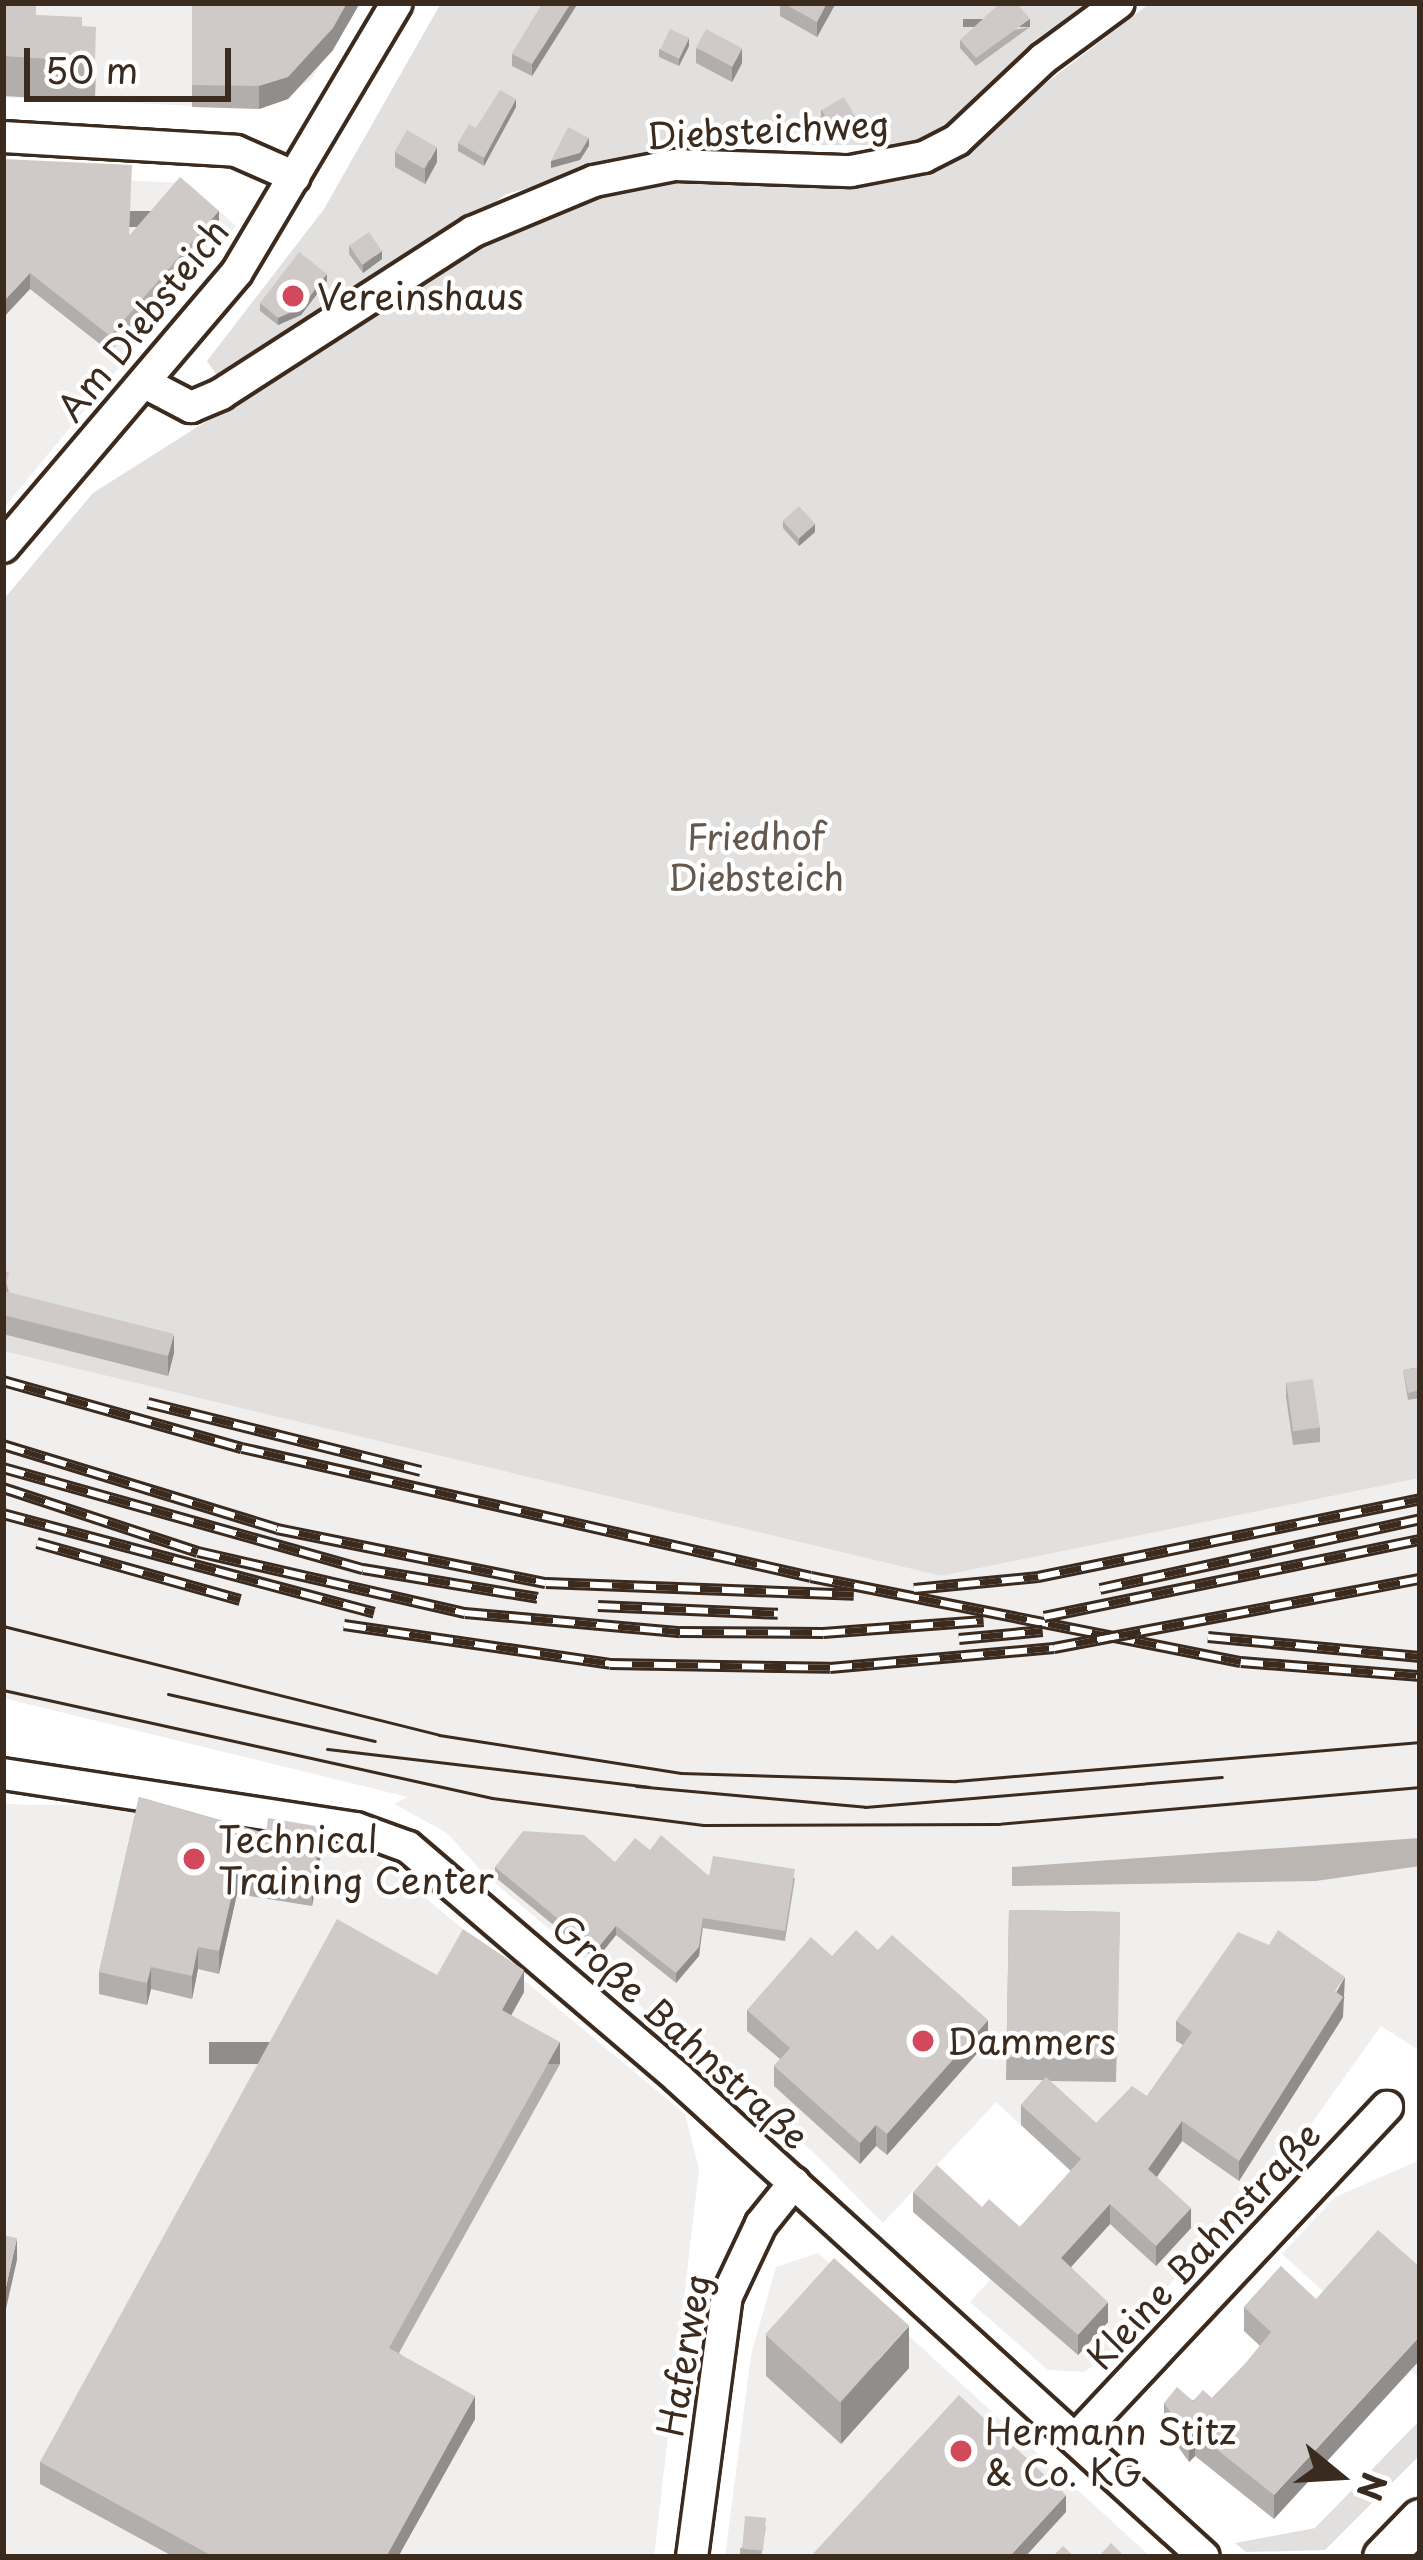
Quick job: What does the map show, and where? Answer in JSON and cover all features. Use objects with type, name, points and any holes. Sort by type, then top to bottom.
[{"type":"main road","points":[[1383,2557],[1420,2519]]},
{"type":"street","name":"Am Diebsteich","points":[[3,547],[237,272],[397,3]]},
{"type":"street","name":"Diebsteichweg","points":[[145,383],[191,407],[221,394],[472,232],[594,181],[675,165],[851,171],[924,157],[958,140],[1043,59],[1119,3]]},
{"type":"street","points":[[3,137],[236,152],[296,177]]},
{"type":"street","name":"Große Bahnstraße","points":[[3,1774],[356,1828],[408,1847],[794,2183],[1204,2557]]},
{"type":"street","name":"Kleine Bahnstraße","points":[[1077,2437],[1387,2107]]},
{"type":"street","name":"Haferweg","points":[[692,2557],[727,2296],[761,2224],[794,2183]]},
{"type":"shaded area","points":[[3,3],[360,3],[311,80],[259,109],[3,97]]},
{"type":"shaded area","points":[[3,175],[188,183],[236,226],[3,509]]},
{"type":"shaded area","points":[[3,1351],[941,1576],[1420,1478],[1420,2051],[1381,2026],[1306,2131],[1106,2356],[1084,2372],[1048,2370],[970,2302],[1080,2180],[996,2102],[883,2223],[813,2152],[483,1873],[447,1833],[394,1804],[408,1797],[3,1698]]},
{"type":"shaded area","points":[[3,1804],[116,1806],[363,1846],[685,2114],[699,2169],[654,2557],[3,2557]]},
{"type":"shaded area","points":[[1420,1838],[1420,1866],[1316,1881],[1012,1886],[1012,1867]]},
{"type":"shaded area","points":[[1420,2160],[1420,2379],[1282,2254],[1335,2197]]},
{"type":"shaded area","points":[[818,2253],[1151,2557],[725,2557],[751,2355],[776,2267]]},
{"type":"green space","points":[[441,3],[1099,3],[951,127],[904,145],[675,145],[507,194],[220,380],[207,361],[324,209]]},
{"type":"green space","name":"Friedhof Diebsteich","points":[[1150,3],[1420,3],[1420,1478],[941,1576],[3,1351],[3,600],[93,493],[481,247],[598,197],[670,180],[885,182],[934,170]]},
{"type":"green space","points":[[1420,2420],[1420,2455],[1325,2550],[1246,2552],[1235,2543],[1315,2528]]},
{"type":"building","points":[[3,3],[36,3],[36,15],[82,17],[82,26],[96,27],[95,62],[3,56]]},
{"type":"building","points":[[192,3],[347,3],[333,28],[288,77],[259,86],[192,85]]},
{"type":"building","points":[[543,3],[571,3],[532,64],[512,54]]},
{"type":"building","points":[[783,3],[827,3],[817,22]]},
{"type":"building","points":[[1000,3],[1017,3],[1030,19],[976,58],[960,40]]},
{"type":"building","points":[[670,29],[689,38],[679,59],[660,50]]},
{"type":"building","points":[[706,29],[742,48],[732,67],[696,48]]},
{"type":"building","points":[[500,90],[516,99],[484,158],[458,143],[469,124],[476,128]]},
{"type":"building","points":[[844,97],[855,116],[832,129],[821,110]]},
{"type":"building","points":[[568,127],[589,138],[580,153],[551,161]]},
{"type":"building","points":[[407,130],[436,147],[424,169],[394,152]]},
{"type":"building","points":[[3,159],[132,165],[129,236],[180,177],[219,211],[110,336],[30,273],[3,302]]},
{"type":"building","points":[[369,232],[382,251],[362,264],[349,245]]},
{"type":"building","name":"Vereinshaus","points":[[299,252],[327,274],[301,308],[278,318],[260,303]]},
{"type":"building","points":[[799,506],[815,524],[799,539],[783,521]]},
{"type":"building","points":[[3,1269],[9,1273],[4,1291],[174,1334],[168,1356],[3,1315]]},
{"type":"building","points":[[1420,1367],[1420,1390],[1408,1393],[1403,1370]]},
{"type":"building","points":[[1313,1379],[1320,1428],[1293,1431],[1286,1383]]},
{"type":"building","points":[[139,1797],[266,1834],[268,1818],[322,1827],[312,1884],[237,1872],[219,1951],[198,1947],[192,1976],[151,1967],[147,1983],[99,1972]]},
{"type":"building","points":[[523,1831],[584,1835],[615,1862],[635,1838],[650,1850],[661,1835],[709,1876],[713,1856],[795,1869],[785,1931],[703,1918],[699,1947],[676,1973],[616,1926],[596,1950],[495,1867]]},
{"type":"building","points":[[1009,1910],[1120,1912],[1117,2059],[1006,2057]]},
{"type":"building","points":[[337,1919],[437,1975],[463,1929],[524,1970],[502,2010],[560,2042],[389,2348],[475,2396],[386,2557],[214,2557],[40,2462]]},
{"type":"building","points":[[856,1930],[878,1950],[892,1935],[988,2020],[887,2134],[876,2125],[860,2143],[774,2066],[790,2048],[747,2010],[811,1937],[832,1956]]},
{"type":"building","points":[[1278,1930],[1345,1977],[1335,1991],[1343,1997],[1239,2161],[1182,2121],[1148,2169],[1191,2208],[1156,2246],[1110,2204],[1061,2258],[1108,2302],[1078,2335],[913,2192],[937,2165],[982,2207],[989,2199],[1020,2227],[1081,2159],[1021,2105],[1046,2077],[1096,2123],[1132,2086],[1147,2096],[1192,2032],[1176,2021],[1238,1932],[1269,1945]]},
{"type":"building","points":[[1378,2230],[1420,2267],[1420,2336],[1274,2495],[1195,2432],[1189,2438],[1164,2403],[1177,2387],[1193,2401],[1203,2390],[1212,2398],[1245,2364],[1271,2332],[1244,2307],[1281,2266],[1316,2299]]},
{"type":"building","points":[[3,2235],[17,2238],[3,2300]]},
{"type":"building","points":[[834,2258],[909,2326],[840,2402],[765,2335]]},
{"type":"building","name":"Hermann Stitz & Co. KG","points":[[959,2395],[1066,2495],[1009,2557],[810,2557]]},
{"type":"building","points":[[745,2516],[766,2518],[763,2551],[742,2549]]},
{"type":"building","points":[[1111,2543],[1125,2557],[1098,2557]]},
{"type":"building","points":[[1063,2546],[1075,2557],[1052,2557]]},
{"type":"tram line","points":[[3,1626],[439,1735],[681,1773],[956,1781],[1420,1742]]},
{"type":"tram line","points":[[3,1690],[492,1798],[703,1825],[998,1824],[1420,1787]]},
{"type":"tram line","points":[[168,1694],[375,1741]]},
{"type":"tram line","points":[[327,1749],[649,1787]]},
{"type":"tram line","points":[[636,1786],[865,1807],[1222,1777]]},
{"type":"railway","points":[[3,1381],[242,1448],[811,1577],[1241,1662],[1420,1676]]},
{"type":"railway","points":[[148,1403],[421,1471]]},
{"type":"railway","points":[[3,1445],[277,1529],[546,1583],[854,1595]]},
{"type":"railway","points":[[3,1468],[363,1569],[538,1598]]},
{"type":"railway","points":[[3,1488],[198,1552],[465,1613],[680,1632],[823,1633],[984,1621]]},
{"type":"railway","points":[[914,1589],[1038,1577],[1420,1499]]},
{"type":"railway","points":[[3,1514],[374,1613]]},
{"type":"railway","points":[[1100,1589],[1420,1519]]},
{"type":"railway","points":[[1044,1617],[1420,1540]]},
{"type":"railway","points":[[37,1543],[240,1600]]},
{"type":"railway","points":[[344,1625],[610,1664],[830,1668],[1054,1648],[1420,1579]]},
{"type":"railway","points":[[598,1606],[778,1614]]},
{"type":"railway","points":[[959,1639],[1043,1631]]},
{"type":"railway","points":[[1208,1637],[1420,1657]]},
{"type":"place","name":"Vereinshaus","points":[[293,296]]},
{"type":"place","name":"Technical Training Center","points":[[194,1859]]},
{"type":"place","name":"Dammers","points":[[923,2041]]},
{"type":"place","name":"Hermann Stitz & Co. KG","points":[[961,2451]]}]
